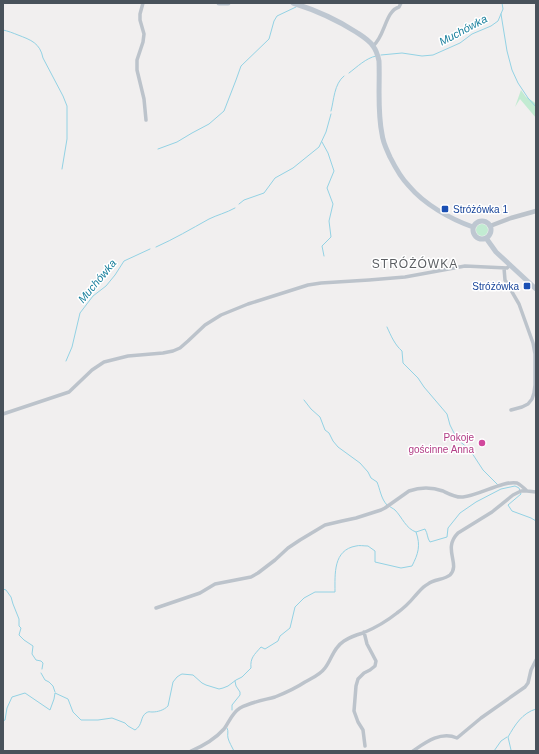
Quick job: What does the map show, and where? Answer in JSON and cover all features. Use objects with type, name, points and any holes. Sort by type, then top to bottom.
[{"type":"main road","points":[[219,3],[228,3]]},
{"type":"main road","points":[[296,4],[349,27],[360,34],[373,46],[378,56],[382,134],[386,148],[396,168],[408,186],[424,201],[461,223],[473,227]]},
{"type":"main road","points":[[481,220],[488,222],[490,226],[491,229],[489,236],[486,238],[482,239],[476,237],[472,231],[474,224],[481,220]]},
{"type":"main road","points":[[486,238],[496,252],[536,289]]},
{"type":"street","points":[[143,3],[140,20],[144,34],[137,60],[137,70],[144,99],[146,120]]},
{"type":"street","points":[[373,46],[376,44],[383,32],[392,12],[395,8],[399,7],[401,3]]},
{"type":"street","points":[[490,226],[516,216],[536,211]]},
{"type":"street","points":[[3,414],[69,392],[92,370],[104,362],[128,356],[173,351],[180,348],[205,325],[221,315],[248,304],[308,285],[405,277],[465,266],[507,268],[510,265]]},
{"type":"street","points":[[504,268],[505,280],[519,304],[533,343],[535,354],[535,385],[532,399],[528,404],[511,410]]},
{"type":"street","points":[[156,608],[200,593],[215,584],[251,577],[258,574],[292,545],[325,525],[375,512],[386,507],[409,491],[423,488],[440,490],[458,497],[468,496],[503,484],[512,483],[523,486],[527,491]]},
{"type":"street","points":[[191,751],[202,746],[218,734],[226,727],[235,712],[242,707],[276,696],[320,674],[339,644],[399,612],[423,587],[431,581],[440,580],[451,573],[454,569],[454,565],[451,544],[454,537],[462,530],[492,512],[513,495],[519,492],[536,492]]},
{"type":"street","points":[[364,632],[367,644],[376,661],[375,666],[358,679],[356,686],[354,711],[358,722],[364,730],[365,746]]},
{"type":"street","points":[[413,751],[433,738],[453,736],[457,738],[481,718],[525,687],[528,683],[531,670],[536,660]]},
{"type":"green space","points":[[521,90],[526,97],[536,104],[536,118],[520,99],[515,107]]},
{"type":"green space","points":[[484,224],[487,225],[487,235],[480,236],[477,235],[476,228],[477,225]]},
{"type":"waterway","name":"Muchówka","points":[[381,55],[402,53],[422,56],[433,55],[460,43],[472,34],[491,26],[498,21],[503,9],[502,3]]},
{"type":"waterway","points":[[158,149],[177,142],[209,124],[224,111],[241,66],[269,39],[277,16],[296,7]]},
{"type":"waterway","points":[[501,14],[507,51],[512,70],[518,83],[536,107]]},
{"type":"waterway","points":[[3,30],[27,39],[37,45],[63,96],[67,106],[67,139],[62,169]]},
{"type":"waterway","name":"Muchówka","points":[[349,73],[365,61],[376,56]]},
{"type":"waterway","name":"Muchówka","points":[[331,111],[336,88],[344,76]]},
{"type":"waterway","name":"Muchówka","points":[[239,204],[244,200],[264,193],[275,178],[293,168],[319,147],[326,132],[331,114]]},
{"type":"waterway","points":[[322,142],[328,153],[334,171],[327,188],[333,204],[329,221],[331,237],[322,246],[324,256]]},
{"type":"waterway","name":"Muchówka","points":[[156,247],[209,219],[235,208]]},
{"type":"waterway","name":"Muchówka","points":[[66,361],[72,347],[80,313],[93,296],[106,286],[124,261],[150,249]]},
{"type":"waterway","points":[[387,327],[395,343],[402,351],[403,363],[418,378],[447,414],[450,425],[457,439],[470,450],[483,470],[498,485]]},
{"type":"waterway","points":[[304,400],[320,417],[325,430],[329,433],[338,447],[360,463],[371,478],[377,482],[382,497],[387,505]]},
{"type":"waterway","points":[[3,721],[5,720],[7,708],[12,697],[25,693],[50,710],[55,693],[68,699],[73,712],[81,720],[112,718],[125,723],[135,730],[138,728],[146,713],[165,709],[168,706],[173,682],[182,674],[193,675],[202,683],[219,689],[228,686],[242,677],[251,668],[252,659],[261,647],[265,649],[278,641],[280,636],[290,628],[295,607],[304,598],[315,592],[335,592],[337,564],[343,552],[348,548],[368,546],[375,551],[375,562],[401,568],[412,566],[418,550],[416,532],[425,529],[430,542],[447,537],[448,528],[460,513],[476,502],[501,489],[515,486],[519,488],[521,494],[508,505],[512,511],[536,521]]},
{"type":"waterway","points":[[389,506],[398,513],[409,528],[416,532]]},
{"type":"waterway","points":[[3,589],[6,590],[11,597],[19,619],[19,626],[21,628],[19,635],[33,646],[32,654],[36,660],[43,663],[42,669]]},
{"type":"waterway","points":[[41,673],[45,680],[53,686],[55,692]]},
{"type":"waterway","points":[[232,710],[232,705],[240,695],[235,681]]},
{"type":"waterway","points":[[511,751],[508,737],[523,716],[536,709]]},
{"type":"waterway","points":[[227,728],[228,740],[234,751]]},
{"type":"waterway","points":[[494,751],[501,741],[507,737]]},
{"type":"place","name":"Stróżówka 1","points":[[445,209]]},
{"type":"place","name":"Stróżówka","points":[[527,286]]},
{"type":"place","name":"Pokoje gościnne Anna","points":[[482,443]]},
{"type":"district","name":"STRÓŻÓWKA","points":[[415,264]]}]
